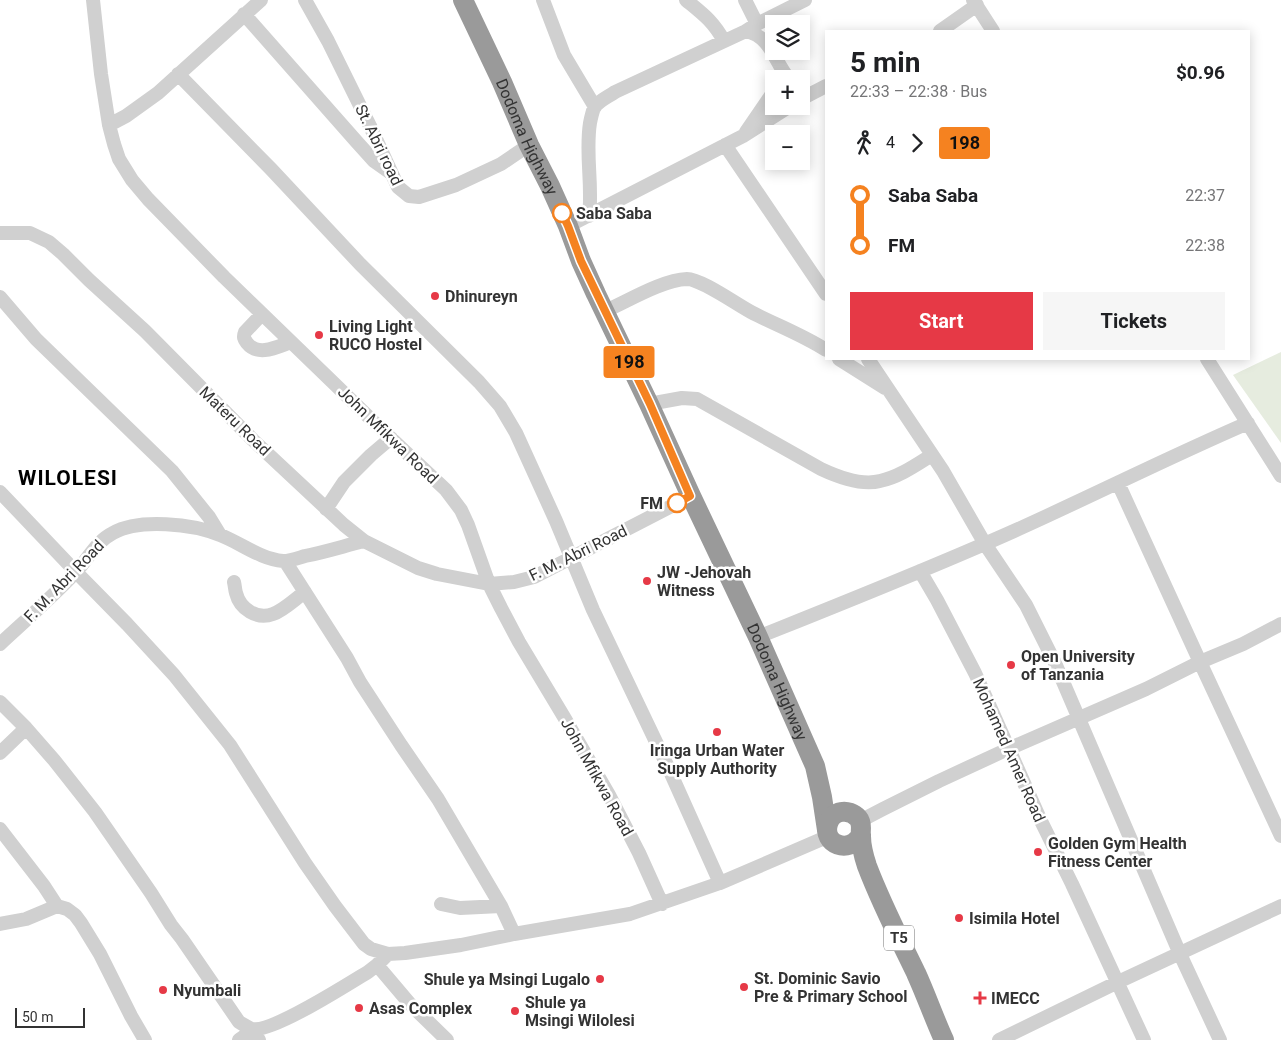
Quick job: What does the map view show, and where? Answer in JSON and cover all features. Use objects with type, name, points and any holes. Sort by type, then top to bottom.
[{"type":"highway","name":"Dodoma Highway","points":[[463,0],[502,82],[529,145],[550,186],[581,261],[650,404],[690,496],[758,637],[815,766]]},
{"type":"highway","name":"T5","points":[[815,766],[859,824],[866,865],[944,1040]]},
{"type":"highway","name":"T5","points":[[815,766],[831,837],[847,855],[862,879],[931,1040]]},
{"type":"highway","points":[[850,812],[859,824],[857,841],[852,845],[845,846],[831,837],[828,823],[837,813],[850,812]]},
{"type":"street","name":"John Mfikwa Road","points":[[93,0],[109,125],[119,159],[132,180],[262,314],[446,490],[461,510],[489,584],[519,642],[608,795],[639,853],[662,904]]},
{"type":"street","points":[[109,125],[126,116],[158,93],[261,0]]},
{"type":"street","name":"St. Abri road","points":[[305,0],[341,68],[400,190],[409,196],[419,197],[456,185],[501,164],[529,145]]},
{"type":"street","points":[[543,0],[564,55],[595,107]]},
{"type":"street","points":[[686,0],[707,17],[724,41]]},
{"type":"street","points":[[745,0],[752,28],[773,52],[782,70]]},
{"type":"street","points":[[589,216],[591,201],[588,154],[589,134],[592,113],[595,107],[615,92],[752,28],[805,0]]},
{"type":"street","points":[[941,30],[975,2],[992,30]]},
{"type":"street","points":[[244,14],[374,161],[392,173]]},
{"type":"street","points":[[178,74],[360,264],[479,382],[500,406],[516,433],[593,610],[668,767],[720,883]]},
{"type":"street","points":[[810,92],[825,86]]},
{"type":"street","points":[[743,136],[765,104]]},
{"type":"street","points":[[568,226],[743,136],[776,115]]},
{"type":"street","points":[[725,145],[825,293]]},
{"type":"street","name":"Materu Road","points":[[0,233],[30,234],[49,242],[145,331],[253,440],[326,509],[364,541],[418,568],[489,584]]},
{"type":"street","points":[[605,311],[668,283],[693,279],[753,313],[793,331],[825,349]]},
{"type":"street","points":[[0,297],[36,339],[172,471],[209,517],[220,535]]},
{"type":"street","points":[[262,314],[245,332],[244,341],[251,348],[265,351],[291,342]]},
{"type":"street","points":[[841,360],[889,391]]},
{"type":"street","points":[[869,360],[943,471],[985,544],[1026,605],[1055,664],[1180,954],[1220,1040]]},
{"type":"street","points":[[1208,360],[1281,476]]},
{"type":"street","points":[[650,404],[682,398],[697,399],[821,469],[837,477],[853,480],[869,482],[885,480],[932,455]]},
{"type":"street","points":[[758,637],[985,544],[1194,446],[1248,423]]},
{"type":"street","points":[[326,509],[344,482],[390,438]]},
{"type":"street","points":[[1118,483],[1281,836]]},
{"type":"street","points":[[0,492],[174,675],[230,745],[305,863],[364,944],[371,949],[388,954],[405,953],[461,945],[630,914],[720,883],[831,837]]},
{"type":"street","name":"F. M. Abri Road","points":[[489,584],[514,582],[534,577],[690,496]]},
{"type":"street","name":"F. M. Abri Road","points":[[0,644],[76,572],[105,538],[113,532],[124,528],[136,525],[180,526],[202,529],[220,535],[268,558],[285,561],[364,541]]},
{"type":"street","points":[[285,561],[400,745],[438,800],[502,906],[514,934]]},
{"type":"street","name":"Mohamed Amer Road","points":[[920,571],[975,673],[1008,749],[1144,1040]]},
{"type":"street","points":[[234,582],[240,603],[248,611],[263,616],[278,612],[305,592]]},
{"type":"street","points":[[859,824],[903,799],[1008,749],[1146,689],[1200,662],[1243,644],[1281,624]]},
{"type":"street","points":[[0,702],[54,760],[95,812],[239,1022],[256,1035]]},
{"type":"street","points":[[0,754],[26,728]]},
{"type":"street","points":[[0,829],[57,906],[75,915],[81,923],[100,954],[145,1040]]},
{"type":"street","points":[[441,904],[460,908],[502,906]]},
{"type":"street","points":[[0,924],[26,919],[57,906]]},
{"type":"street","points":[[999,1040],[1281,906]]},
{"type":"street","points":[[238,1040],[256,1035],[338,990],[368,972],[388,954]]},
{"type":"street","points":[[377,964],[410,1004],[447,1040]]},
{"type":"shaded area","points":[[1281,352],[1281,443],[1233,375]]},
{"type":"bus line","name":"198","points":[[562,213],[581,261],[650,404],[690,496],[677,503]]},
{"type":"place","name":"Saba Saba","points":[[562,213]]},
{"type":"place","name":"Dhinureyn","points":[[435,296]]},
{"type":"place","name":"Living Light RUCO Hostel","points":[[319,335]]},
{"type":"place","name":"FM","points":[[677,503]]},
{"type":"place","name":"JW -Jehovah Witness","points":[[647,581]]},
{"type":"place","name":"Open University of Tanzania","points":[[1011,665]]},
{"type":"place","name":"Iringa Urban Water Supply Authority","points":[[717,732]]},
{"type":"place","name":"Golden Gym Health Fitness Center","points":[[1038,852]]},
{"type":"place","name":"Isimila Hotel","points":[[959,918]]},
{"type":"place","name":"Shule ya Msingi Lugalo","points":[[600,979]]},
{"type":"place","name":"St. Dominic Savio Pre & Primary School","points":[[744,987]]},
{"type":"place","name":"Nyumbali","points":[[163,990]]},
{"type":"place","name":"IMECC","points":[[980,998]]},
{"type":"place","name":"Asas Complex","points":[[359,1008]]},
{"type":"place","name":"Shule ya Msingi Wilolesi","points":[[515,1011]]},
{"type":"district","name":"WILOLESI","points":[[68,478]]}]
